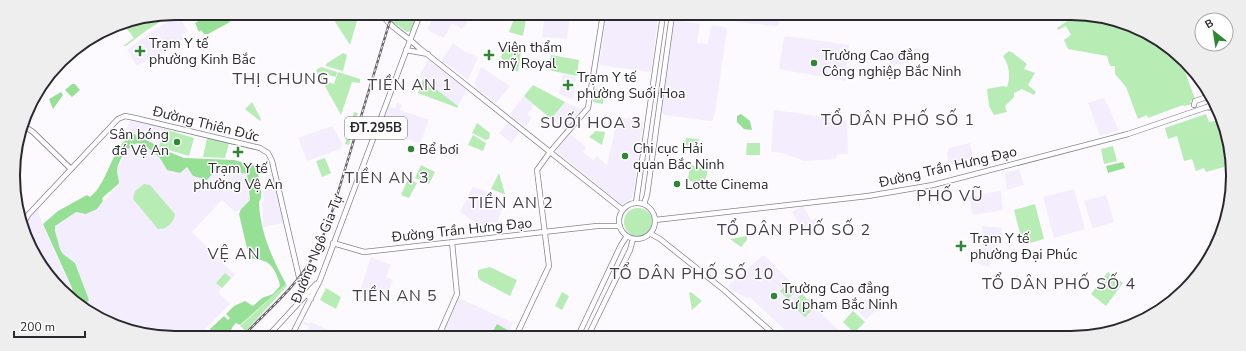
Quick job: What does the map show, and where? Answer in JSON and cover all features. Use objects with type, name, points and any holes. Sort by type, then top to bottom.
[{"type":"main road","points":[[387,20],[389,24],[411,38],[428,54],[623,210]]},
{"type":"main road","name":"Đường Ngô Gia Tự","points":[[294,331],[320,280],[418,20]]},
{"type":"main road","points":[[518,331],[549,266],[537,171],[550,152],[588,108],[602,20]]},
{"type":"main road","points":[[636,203],[662,20]]},
{"type":"main road","points":[[644,204],[647,195],[671,20]]},
{"type":"main road","points":[[406,50],[428,54]]},
{"type":"main road","points":[[657,60],[666,61]]},
{"type":"main road","points":[[1194,106],[1195,101],[1205,98]]},
{"type":"main road","name":"Đường Trần Hưng Đạo","points":[[655,220],[868,196],[934,185],[1128,134],[1208,107]]},
{"type":"main road","name":"Đường Thiên Đức","points":[[71,169],[118,119],[124,116],[264,150],[270,155],[272,161],[299,277],[306,295]]},
{"type":"main road","points":[[26,219],[71,169],[27,128]]},
{"type":"main road","points":[[636,203],[644,204],[652,211],[655,220],[654,228],[651,234],[641,239],[633,239],[627,236],[620,226],[620,217],[623,210],[629,206],[636,203]]},
{"type":"main road","name":"Đường Trần Hưng Đạo","points":[[333,243],[361,252],[608,225],[620,226]]},
{"type":"main road","points":[[651,234],[660,239],[724,290],[770,331]]},
{"type":"main road","points":[[580,331],[627,236]]},
{"type":"main road","points":[[590,331],[630,249],[633,239]]},
{"type":"main road","points":[[441,331],[457,294],[452,242]]},
{"type":"main road","points":[[273,331],[320,280]]},
{"type":"main road","points":[[600,290],[608,294]]},
{"type":"main road","points":[[306,295],[311,299]]},
{"type":"shaded area","points":[[163,20],[126,46],[123,46],[134,38],[126,28]]},
{"type":"shaded area","points":[[171,20],[181,20],[188,31],[181,35],[184,39],[169,49],[169,51],[158,57],[156,55],[137,66],[127,50],[152,31]]},
{"type":"shaded area","points":[[200,20],[229,20],[230,22],[208,34],[204,34],[201,30],[199,32],[195,23]]},
{"type":"shaded area","points":[[334,20],[357,21],[350,45]]},
{"type":"shaded area","points":[[416,20],[411,31],[407,32],[391,21]]},
{"type":"shaded area","points":[[432,20],[465,20],[467,22],[462,29],[452,23],[444,38],[429,31],[428,28]]},
{"type":"shaded area","points":[[514,20],[526,20],[523,36],[509,32]]},
{"type":"shaded area","points":[[544,20],[569,20],[567,39],[542,37]]},
{"type":"shaded area","points":[[606,20],[658,20],[651,72],[599,65]]},
{"type":"shaded area","points":[[678,20],[700,24],[697,43],[708,44],[711,25],[725,27],[727,29],[715,113],[713,120],[711,121],[664,115],[662,112],[674,23]]},
{"type":"shaded area","points":[[737,20],[780,20],[779,25],[776,26],[737,22]]},
{"type":"shaded area","points":[[1069,20],[1081,20],[1111,25],[1139,36],[1165,52],[1185,71],[1195,99],[1190,101],[1192,104],[1183,105],[1148,118],[1147,115],[1138,119],[1126,87],[1115,74],[1115,66],[1110,66],[1107,56],[1068,49],[1064,40],[1071,35],[1066,26],[1058,30],[1057,28]]},
{"type":"shaded area","name":"Trường Cao đẳng Công nghiệp Bắc Ninh","points":[[786,36],[849,45],[845,81],[779,69],[784,37]]},
{"type":"shaded area","points":[[453,43],[465,52],[478,57],[468,80],[442,60]]},
{"type":"shaded area","points":[[504,48],[521,52],[518,72],[501,58]]},
{"type":"shaded area","points":[[922,48],[920,60],[894,65],[886,55]]},
{"type":"shaded area","points":[[1009,51],[1027,64],[1024,69],[1035,73],[1028,85],[1036,92],[1034,95],[1022,89],[1014,93],[1014,97],[1005,106],[1007,112],[994,115],[989,106],[987,89],[1003,86],[1007,87],[1009,71],[1003,56]]},
{"type":"shaded area","points":[[343,53],[347,55],[343,71],[326,66],[326,64]]},
{"type":"shaded area","points":[[551,55],[579,60],[577,76],[548,70]]},
{"type":"shaded area","points":[[428,60],[465,88],[466,91],[458,106],[419,76]]},
{"type":"shaded area","points":[[321,67],[337,72],[336,77],[326,74],[324,81],[334,84],[338,72],[360,79],[360,83],[352,82],[341,115],[316,70]]},
{"type":"shaded area","points":[[481,67],[510,86],[496,103],[476,88],[475,82]]},
{"type":"shaded area","name":"Trạm Y tế phường Suối Hoa","points":[[563,74],[576,77],[573,100],[559,94]]},
{"type":"shaded area","points":[[423,79],[458,106],[458,108],[418,93]]},
{"type":"shaded area","points":[[72,84],[75,84],[80,90],[72,97],[65,90]]},
{"type":"shaded area","points":[[533,85],[565,102],[551,119],[524,96]]},
{"type":"shaded area","points":[[595,89],[605,90],[603,104],[593,102]]},
{"type":"shaded area","points":[[61,92],[63,95],[53,109],[49,99]]},
{"type":"shaded area","points":[[524,96],[535,105],[527,114],[532,118],[525,127],[510,114]]},
{"type":"shaded area","points":[[1104,98],[1119,130],[1100,136],[1088,103]]},
{"type":"shaded area","points":[[252,102],[261,119],[260,121],[245,109]]},
{"type":"shaded area","points":[[565,102],[580,109],[581,111],[565,131],[551,119]]},
{"type":"shaded area","points":[[397,103],[402,105],[400,110],[429,120],[420,144],[380,127],[388,106],[395,109]]},
{"type":"shaded area","points":[[774,110],[847,120],[848,154],[838,154],[835,159],[804,161],[782,153],[771,152]]},
{"type":"shaded area","points":[[354,112],[358,113],[349,145],[345,144]]},
{"type":"shaded area","points":[[741,114],[750,121],[752,130],[744,129],[737,122],[737,116]]},
{"type":"shaded area","points":[[1206,114],[1209,122],[1216,121],[1218,126],[1225,155],[1226,164],[1224,167],[1206,172],[1204,168],[1196,171],[1192,159],[1184,161],[1177,136],[1168,139],[1165,128]]},
{"type":"shaded area","points":[[618,117],[642,121],[643,123],[633,197],[622,205],[556,151],[570,134],[586,147],[583,152],[593,160],[597,156],[607,165]]},
{"type":"shaded area","points":[[131,119],[165,127],[159,146],[133,134],[129,136],[126,130]]},
{"type":"shaded area","points":[[477,123],[490,133],[489,139],[486,140],[472,133]]},
{"type":"shaded area","points":[[508,123],[519,133],[511,143],[499,133]]},
{"type":"shaded area","points":[[332,126],[342,143],[340,149],[307,161],[298,138]]},
{"type":"shaded area","name":"Sân bóng đá Vệ An","points":[[164,129],[194,138],[189,156],[159,147]]},
{"type":"shaded area","points":[[596,131],[605,132],[602,145],[589,137]]},
{"type":"shaded area","points":[[134,134],[157,147],[184,158],[234,160],[256,166],[261,189],[261,199],[259,202],[264,234],[286,284],[240,325],[236,323],[231,331],[210,331],[210,329],[224,316],[228,320],[230,318],[226,314],[234,306],[245,301],[253,306],[262,298],[273,294],[280,286],[273,268],[262,260],[251,258],[247,248],[239,214],[241,209],[250,200],[247,174],[223,169],[215,171],[207,180],[193,176],[187,167],[180,173],[167,170],[160,158],[147,147],[138,143],[134,144],[127,150],[121,158],[117,170],[119,183],[103,197],[103,201],[97,209],[86,214],[76,212],[55,226],[60,249],[63,254],[75,263],[89,300],[86,303],[73,292],[43,224],[58,211],[87,195],[90,197],[96,191],[102,183],[115,154],[127,139]]},
{"type":"shaded area","points":[[473,135],[486,143],[483,151],[468,145]]},
{"type":"shaded area","points":[[207,138],[229,143],[225,158],[203,157]]},
{"type":"shaded area","points":[[686,138],[699,139],[697,151],[684,150]]},
{"type":"shaded area","points":[[138,143],[147,147],[160,158],[167,170],[180,173],[187,167],[193,176],[207,180],[215,171],[223,169],[247,174],[249,200],[236,213],[222,200],[192,232],[235,275],[218,292],[230,304],[203,331],[165,331],[135,326],[107,315],[89,305],[86,303],[89,300],[75,263],[63,254],[57,241],[55,231],[57,223],[76,212],[86,214],[97,209],[119,184],[117,170],[128,148]]},
{"type":"shaded area","points":[[747,143],[760,143],[760,155],[746,155]]},
{"type":"shaded area","points":[[970,143],[973,159],[949,165],[947,154],[949,148]]},
{"type":"shaded area","points":[[1113,146],[1117,161],[1104,164],[1101,149]]},
{"type":"shaded area","points":[[325,158],[331,173],[322,177],[316,161]]},
{"type":"shaded area","points":[[1123,162],[1125,168],[1108,173],[1106,166]]},
{"type":"shaded area","points":[[421,165],[435,172],[429,184],[415,178]]},
{"type":"shaded area","points":[[690,165],[708,169],[704,187],[695,187],[695,183],[688,180]]},
{"type":"shaded area","points":[[1019,169],[1024,185],[1007,190],[1005,173]]},
{"type":"shaded area","points":[[499,173],[505,194],[491,189]]},
{"type":"shaded area","points":[[408,179],[417,183],[409,198],[401,195]]},
{"type":"shaded area","points":[[144,184],[150,185],[175,214],[173,220],[167,227],[158,229],[133,199],[135,191]]},
{"type":"shaded area","points":[[473,187],[497,195],[496,202],[504,204],[497,223],[490,222],[489,225],[484,224],[482,227],[460,212]]},
{"type":"shaded area","points":[[276,188],[284,223],[263,227],[262,203],[264,201],[262,191]]},
{"type":"shaded area","points":[[1074,189],[1085,229],[1054,238],[1043,197]]},
{"type":"shaded area","points":[[998,191],[1001,192],[1003,210],[973,215],[969,197]]},
{"type":"shaded area","points":[[1106,195],[1114,222],[1094,228],[1092,227],[1084,201]]},
{"type":"shaded area","points":[[1035,204],[1044,239],[1023,245],[1014,210]]},
{"type":"shaded area","points":[[803,206],[811,220],[816,218],[819,228],[815,232],[805,235],[792,212]]},
{"type":"shaded area","points":[[638,208],[648,212],[652,222],[648,232],[638,236],[628,232],[624,222],[628,212]]},
{"type":"shaded area","points":[[37,209],[72,290],[46,262],[36,244],[27,222]]},
{"type":"shaded area","points":[[982,226],[1002,228],[996,253],[989,267],[978,263],[979,248],[983,248]]},
{"type":"shaded area","points":[[747,236],[747,240],[741,247],[730,239]]},
{"type":"shaded area","name":"Trạm Y tế phường Đại Phúc","points":[[962,240],[968,249],[959,253],[955,243]]},
{"type":"shaded area","name":"Trường Cao đẳng Sư phạm Bắc Ninh","points":[[762,256],[765,256],[839,331],[786,331],[750,297],[748,298],[731,290],[728,286]]},
{"type":"shaded area","points":[[371,257],[391,265],[386,277],[393,280],[386,297],[361,288]]},
{"type":"shaded area","points":[[490,267],[517,280],[510,296],[480,280],[478,277],[478,270]]},
{"type":"shaded area","points":[[1108,272],[1123,283],[1106,306],[1091,294]]},
{"type":"shaded area","points":[[225,273],[231,278],[222,288],[216,283]]},
{"type":"shaded area","points":[[286,284],[287,286],[246,331],[240,326]]},
{"type":"shaded area","points":[[787,284],[795,292],[788,299],[780,291]]},
{"type":"shaded area","points":[[326,288],[341,297],[336,309],[320,300]]},
{"type":"shaded area","points":[[562,292],[569,296],[562,310],[555,306]]},
{"type":"shaded area","points":[[691,292],[702,301],[692,310],[689,293]]},
{"type":"shaded area","points":[[802,294],[815,307],[805,317],[791,304]]},
{"type":"shaded area","points":[[459,298],[513,323],[509,331],[444,331]]},
{"type":"shaded area","points":[[865,299],[868,300],[876,310],[866,319],[856,307]]},
{"type":"shaded area","points":[[853,311],[865,322],[856,331],[852,331],[843,322]]},
{"type":"shaded area","points":[[303,321],[310,324],[311,322],[330,331],[308,331],[309,326],[302,323]]},
{"type":"shaded area","points":[[497,324],[509,331],[493,331]]},
{"type":"railway","points":[[248,331],[300,277],[320,244],[333,209],[390,20]]},
{"type":"place","name":"Trạm Y tế phường Kinh Bắc","points":[[140,51]]},
{"type":"place","name":"Viện thẩm mỹ Royal","points":[[489,55]]},
{"type":"place","name":"Trường Cao đẳng Công nghiệp Bắc Ninh","points":[[814,63]]},
{"type":"place","name":"Trạm Y tế phường Suối Hoa","points":[[568,85]]},
{"type":"place","name":"Sân bóng đá Vệ An","points":[[177,142]]},
{"type":"place","name":"Bể bơi","points":[[411,149]]},
{"type":"place","name":"Trạm Y tế phường Vệ An","points":[[238,152]]},
{"type":"place","name":"Chi cục Hải quan Bắc Ninh","points":[[625,156]]},
{"type":"place","name":"Lotte Cinema","points":[[677,184]]},
{"type":"place","name":"Trạm Y tế phường Đại Phúc","points":[[961,246]]},
{"type":"place","name":"Trường Cao đẳng Sư phạm Bắc Ninh","points":[[774,296]]},
{"type":"district","name":"THỊ CHUNG","points":[[281,79]]},
{"type":"district","name":"TIỀN AN 1","points":[[410,85]]},
{"type":"district","name":"TỔ DÂN PHỐ SỐ 1","points":[[898,120]]},
{"type":"district","name":"SUỐI HOA 3","points":[[591,123]]},
{"type":"district","name":"TIỀN AN 3","points":[[387,178]]},
{"type":"district","name":"PHỐ VŨ","points":[[950,196]]},
{"type":"district","name":"TIỀN AN 2","points":[[511,203]]},
{"type":"district","name":"TỔ DÂN PHỐ SỐ 2","points":[[794,230]]},
{"type":"district","name":"VỆ AN","points":[[234,254]]},
{"type":"district","name":"TỔ DÂN PHỐ SỐ 10","points":[[692,274]]},
{"type":"district","name":"TỔ DÂN PHỐ SỐ 4","points":[[1059,284]]},
{"type":"district","name":"TIỀN AN 5","points":[[395,296]]}]
